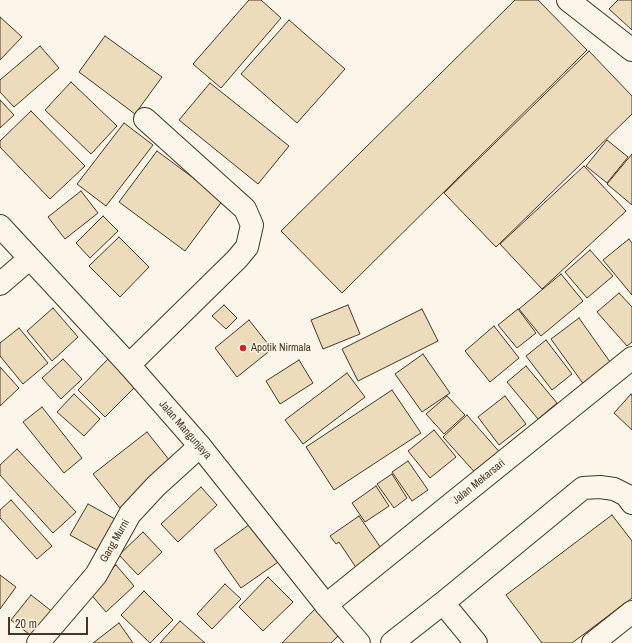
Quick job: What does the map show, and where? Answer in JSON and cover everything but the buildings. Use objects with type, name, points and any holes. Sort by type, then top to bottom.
[{"type":"street","points":[[568,0],[632,50]]},
{"type":"street","points":[[129,365],[237,259],[247,247],[252,225],[245,209],[145,119]]},
{"type":"street","name":"Jalan Mangunjaya","points":[[0,226],[129,365],[200,446],[326,605],[359,643]]},
{"type":"street","points":[[0,284],[29,259]]},
{"type":"street","name":"Jalan Mekarsari","points":[[326,605],[632,358]]},
{"type":"street","name":"Gang Murni","points":[[38,643],[96,575],[130,514],[156,486],[200,446]]},
{"type":"street","points":[[392,643],[444,603],[583,488],[600,486],[614,489],[626,495],[632,503]]},
{"type":"street","points":[[444,603],[476,643]]},
{"type":"street","points":[[593,643],[632,612]]},
{"type":"place","name":"Apotik Nirmala","points":[[243,348]]}]
